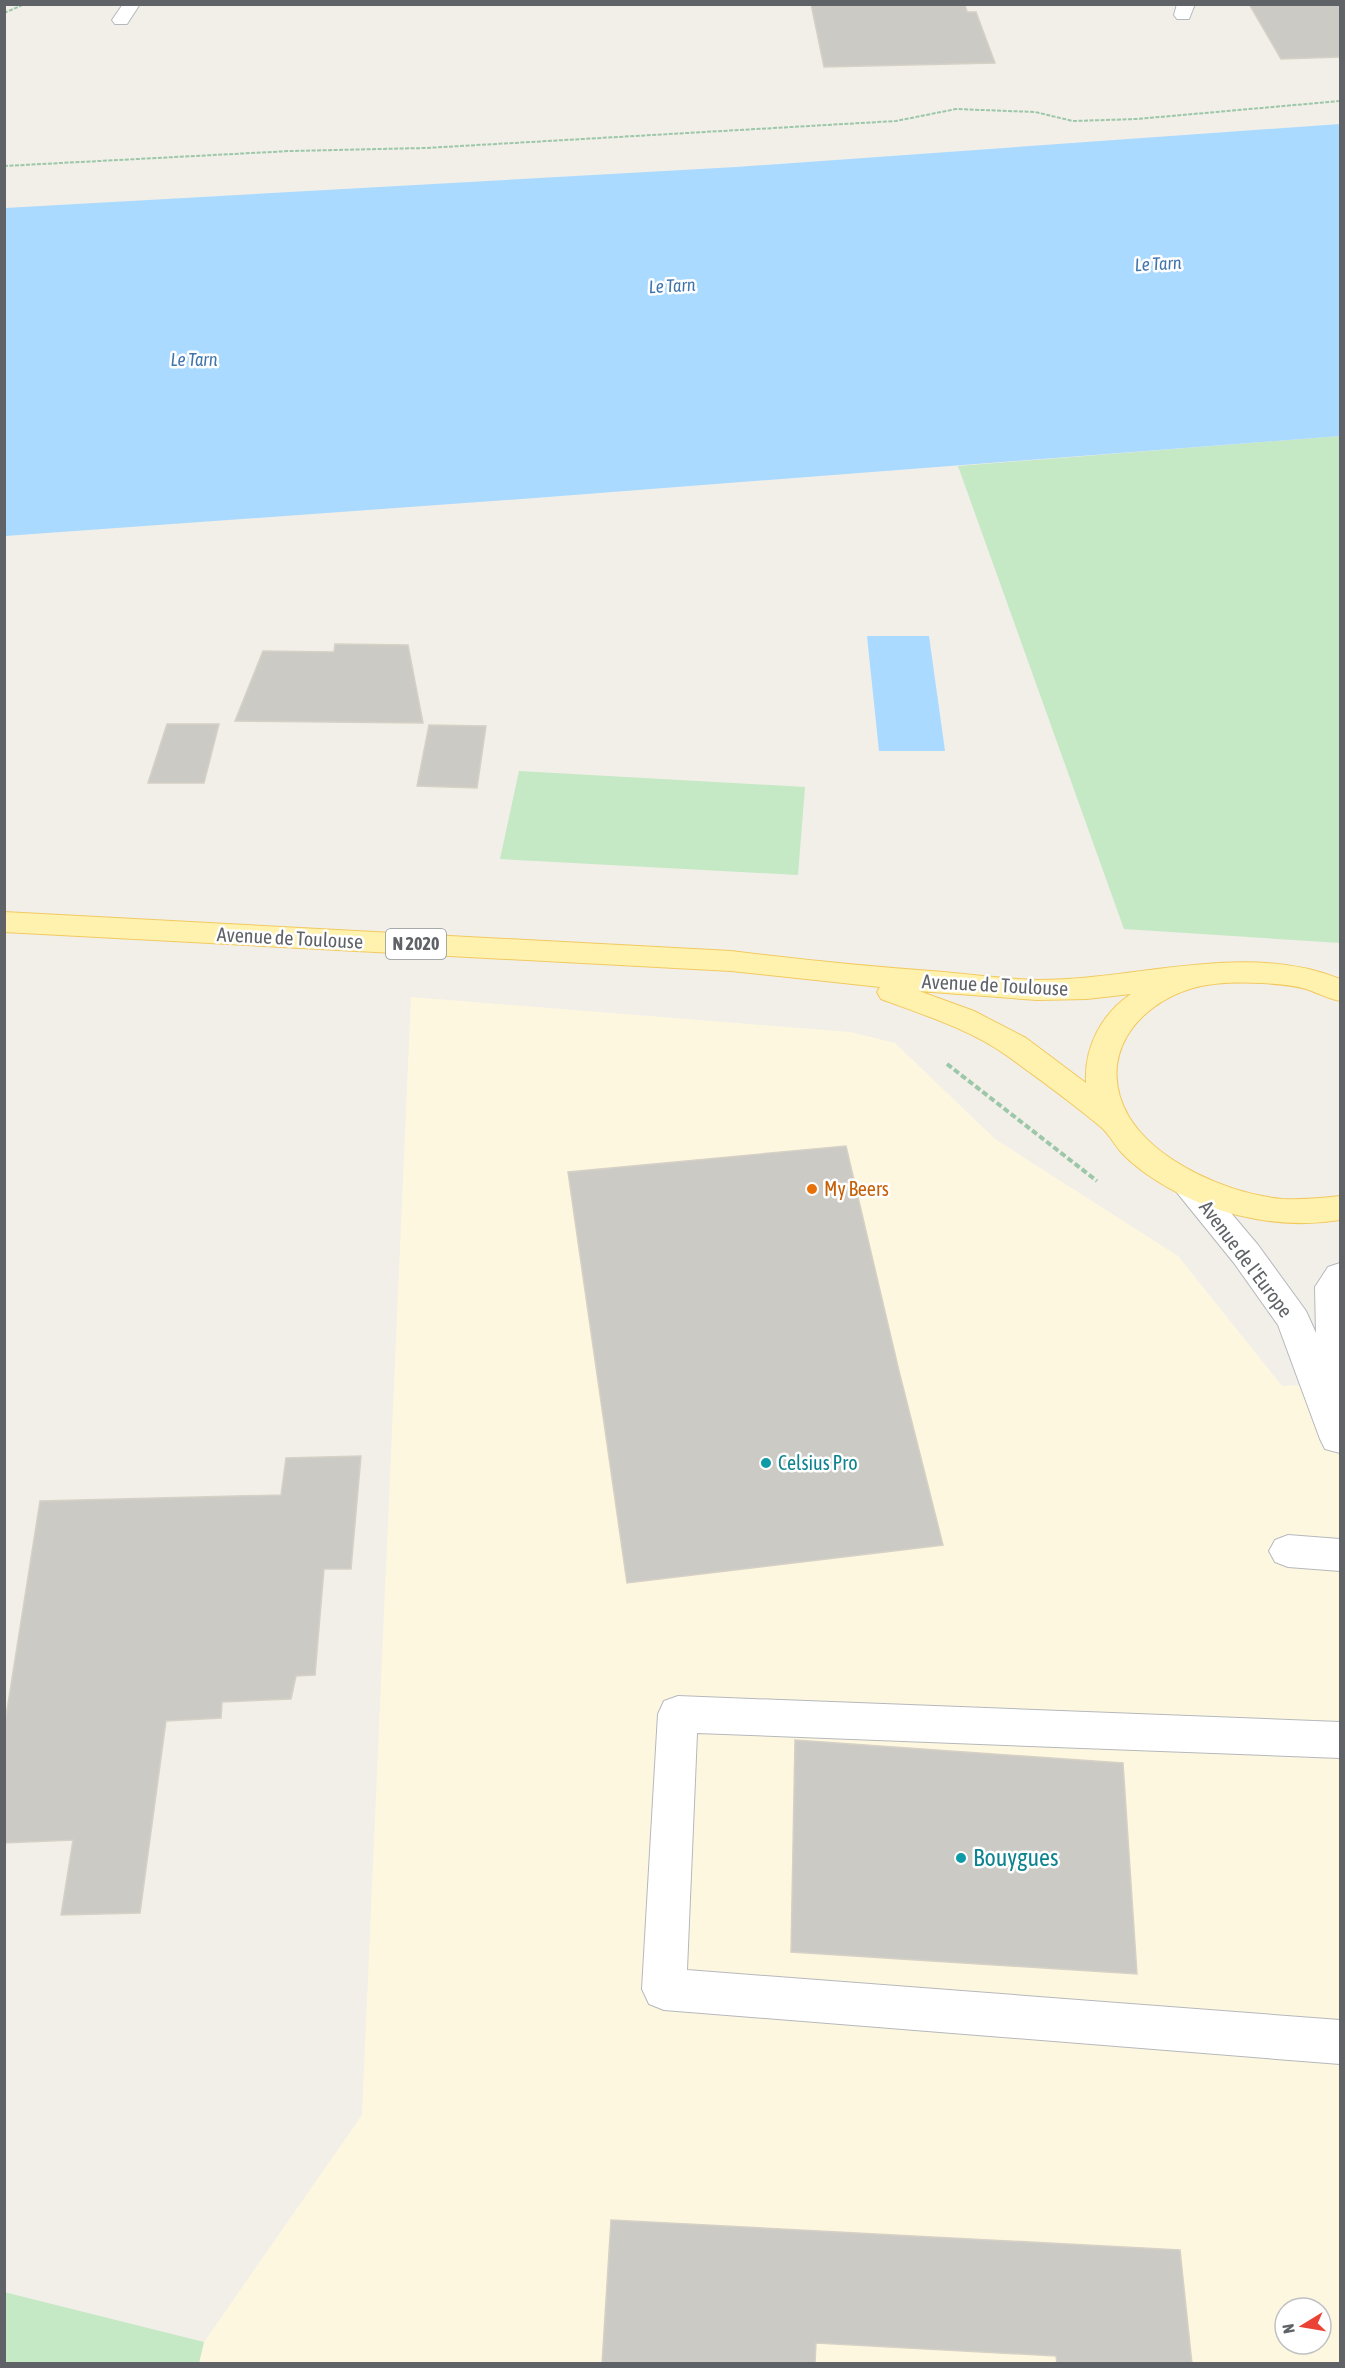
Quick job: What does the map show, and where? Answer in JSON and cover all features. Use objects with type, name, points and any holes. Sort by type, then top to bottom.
[{"type":"main road","name":"Avenue de Toulouse","points":[[4,922],[731,961],[827,973],[1037,990],[1087,988],[1199,975]]},
{"type":"main road","points":[[1338,989],[1289,976],[1243,972],[1199,975],[1156,990],[1123,1014],[1104,1046],[1100,1082],[1115,1121],[1144,1155],[1187,1184],[1234,1202],[1284,1211],[1341,1208]]},
{"type":"main road","name":"Avenue de Toulouse","points":[[827,973],[906,996],[963,1018],[1015,1046],[1115,1121]]},
{"type":"street","points":[[121,20],[132,4]]},
{"type":"street","name":"Avenue de l'Europe","points":[[1187,1184],[1246,1254],[1294,1320],[1339,1446]]},
{"type":"street","name":"Avenue de l'Europe","points":[[1339,1446],[1332,1287],[1341,1276]]},
{"type":"street","points":[[1288,1551],[1341,1554]]},
{"type":"street","points":[[1341,1740],[678,1714],[664,1989],[1341,2042]]},
{"type":"path","points":[[4,13],[25,4]]},
{"type":"path","points":[[4,166],[290,151],[426,148],[884,122],[956,109],[1035,112],[1073,121],[1137,119],[1341,101]]},
{"type":"path","points":[[940,1058],[1075,1166],[1104,1186]]},
{"type":"shaded area","points":[[411,997],[850,1032],[895,1043],[995,1139],[1178,1256],[1282,1386],[1340,1383],[1340,2363],[199,2364],[204,2342],[362,2115]]},
{"type":"green space","points":[[1340,436],[1340,943],[1124,929],[958,466]]},
{"type":"green space","points":[[519,771],[805,787],[798,875],[500,859]]},
{"type":"green space","points":[[4,2292],[204,2342],[199,2363],[5,2363]]},
{"type":"water","name":"Le Tarn","points":[[1340,124],[1340,436],[5,536],[5,208],[736,167]]},
{"type":"water","points":[[867,636],[929,636],[945,751],[879,751]]},
{"type":"building","points":[[811,4],[965,4],[967,12],[976,12],[995,63],[824,67]]},
{"type":"building","points":[[1249,4],[1341,4],[1341,57],[1281,59]]},
{"type":"building","points":[[335,644],[408,645],[423,723],[235,721],[263,651],[334,652]]},
{"type":"building","points":[[167,724],[219,724],[204,783],[148,783]]},
{"type":"building","points":[[429,725],[486,726],[477,788],[417,786]]},
{"type":"building","name":"Celsius Pro","points":[[846,1146],[943,1545],[627,1583],[568,1172]]},
{"type":"building","points":[[361,1456],[351,1569],[324,1569],[315,1675],[296,1676],[291,1699],[222,1702],[221,1718],[166,1721],[140,1913],[61,1915],[73,1840],[4,1843],[4,1729],[40,1501],[281,1495],[286,1458]]},
{"type":"building","name":"Bouygues","points":[[795,1740],[1123,1763],[1137,1974],[791,1952]]},
{"type":"building","points":[[611,2220],[1180,2250],[1192,2364],[1057,2364],[1056,2356],[816,2343],[815,2364],[602,2364]]},
{"type":"place","name":"My Beers","points":[[812,1189]]},
{"type":"place","name":"Celsius Pro","points":[[766,1463]]},
{"type":"place","name":"Bouygues","points":[[961,1858]]}]
